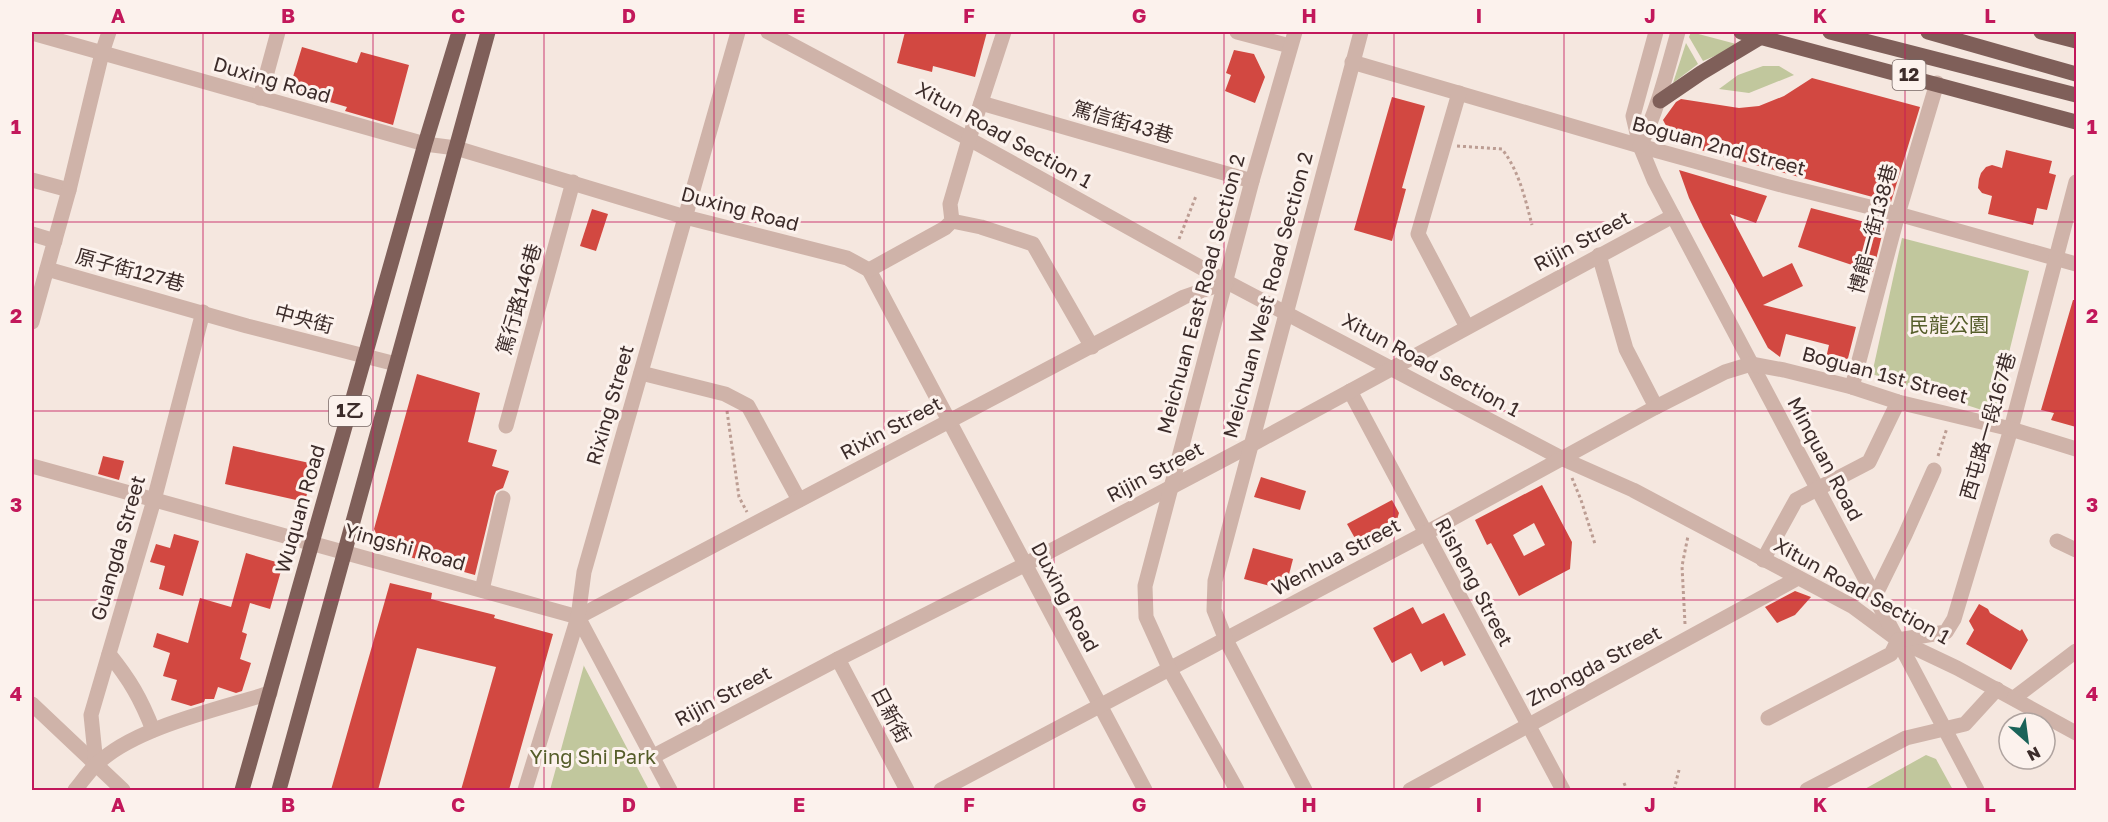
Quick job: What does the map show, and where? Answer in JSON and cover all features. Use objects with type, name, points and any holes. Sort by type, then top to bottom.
[{"type":"main road","name":"Wuquan Road","points":[[242,790],[425,144],[459,32]]},
{"type":"main road","name":"1乙","points":[[279,790],[488,32]]},
{"type":"main road","name":"12","points":[[1741,32],[2076,122]]},
{"type":"main road","name":"12","points":[[1830,32],[2076,95]]},
{"type":"main road","name":"12","points":[[1928,32],[2076,74]]},
{"type":"main road","points":[[2041,32],[2076,40]]},
{"type":"main road","points":[[1660,100],[1761,37]]},
{"type":"street","points":[[32,320],[69,190],[109,32]]},
{"type":"street","points":[[260,98],[278,32]]},
{"type":"street","name":"Rixing Street","points":[[525,790],[578,617],[584,572],[738,32]]},
{"type":"street","name":"Xitun Road Section 1","points":[[768,32],[969,139],[1227,282],[1563,459],[1634,490],[1690,522],[1852,606],[1898,640],[1997,689],[2076,733]]},
{"type":"street","points":[[952,221],[950,204],[1004,32]]},
{"type":"street","points":[[1237,32],[1293,39]]},
{"type":"street","name":"Meichuan West Road Section 2","points":[[1305,790],[1226,640],[1214,609],[1215,581],[1249,446],[1287,313],[1361,32]]},
{"type":"street","name":"Minquan Road","points":[[1656,32],[1633,116],[1640,146],[1654,180],[1977,790]]},
{"type":"street","points":[[1640,146],[1660,100],[1678,32]]},
{"type":"street","name":"Duxing Road","points":[[32,33],[425,144],[456,148],[685,217],[847,258],[869,270],[1024,566],[1145,790]]},
{"type":"street","name":"Meichuan East Road Section 2","points":[[1237,790],[1170,670],[1146,617],[1145,586],[1252,181],[1293,39]]},
{"type":"street","name":"Boguan 2nd Street","points":[[1352,62],[1640,146],[2076,264]]},
{"type":"street","name":"博館一街138巷","points":[[1852,387],[1936,83]]},
{"type":"street","points":[[1459,93],[1418,234],[1467,327]]},
{"type":"street","name":"篤信街43巷","points":[[981,103],[1252,181]]},
{"type":"street","points":[[32,180],[69,190]]},
{"type":"street","name":"篤行路146巷","points":[[506,426],[573,182]]},
{"type":"street","name":"西屯路一段167巷","points":[[1898,640],[1946,632],[1954,619],[2011,429],[2076,182]]},
{"type":"street","name":"Rijin Street","points":[[652,757],[838,659],[1024,566],[1673,216]]},
{"type":"street","points":[[869,270],[945,228],[952,221]]},
{"type":"street","points":[[952,221],[981,227],[1034,244],[1092,347]]},
{"type":"street","points":[[32,234],[55,241]]},
{"type":"street","points":[[1599,255],[1626,349],[1656,407]]},
{"type":"street","name":"原子街127巷","points":[[47,269],[202,312]]},
{"type":"street","name":"Rixin Street","points":[[578,617],[1184,297],[1227,282]]},
{"type":"street","name":"中央街","points":[[202,312],[396,364]]},
{"type":"street","name":"Guangda Street","points":[[96,764],[92,715],[154,500],[202,312]]},
{"type":"street","name":"Boguan 1st Street","points":[[1751,364],[1852,387],[1898,402],[2011,429],[2076,449]]},
{"type":"street","name":"Wenhua Street","points":[[941,790],[1424,534],[1656,407],[1725,372],[1751,364]]},
{"type":"street","points":[[641,373],[725,394],[748,406],[799,500]]},
{"type":"street","name":"Risheng Street","points":[[1350,391],[1424,534],[1563,790]]},
{"type":"street","points":[[1763,560],[1796,501],[1869,462],[1898,402]]},
{"type":"street","name":"Yingshi Road","points":[[32,466],[578,617]]},
{"type":"street","points":[[1874,598],[1934,470]]},
{"type":"street","points":[[482,590],[503,498]]},
{"type":"street","points":[[2057,541],[2076,550]]},
{"type":"street","name":"Zhongda Street","points":[[1410,790],[1798,578]]},
{"type":"street","points":[[578,617],[670,790]]},
{"type":"street","points":[[1768,718],[1891,654],[1898,640]]},
{"type":"street","points":[[2014,698],[2076,651]]},
{"type":"street","points":[[109,654],[129,678],[142,701],[153,730]]},
{"type":"street","name":"日新街","points":[[838,659],[907,790]]},
{"type":"street","points":[[1807,790],[1906,738],[1965,724],[1997,689]]},
{"type":"street","points":[[75,790],[96,764],[127,742],[153,730],[270,693]]},
{"type":"street","points":[[32,704],[123,790]]},
{"type":"path","points":[[1443,146],[1502,149],[1521,184],[1532,225]]},
{"type":"path","points":[[1173,251],[1183,233],[1196,196]]},
{"type":"path","points":[[725,394],[739,497],[753,525]]},
{"type":"path","points":[[1934,470],[1951,415]]},
{"type":"path","points":[[1563,459],[1581,500],[1595,544]]},
{"type":"path","points":[[1685,641],[1682,566],[1690,522]]},
{"type":"path","points":[[1674,790],[1679,770]]},
{"type":"path","points":[[1624,783],[1627,790]]},
{"type":"green space","points":[[1691,32],[1740,45],[1703,61],[1689,37]]},
{"type":"green space","points":[[1686,43],[1698,64],[1673,83]]},
{"type":"green space","points":[[1763,66],[1779,66],[1794,75],[1749,93],[1719,89],[1738,75]]},
{"type":"green space","name":"民龍公園","points":[[1902,238],[2029,271],[1994,414],[1872,374]]},
{"type":"green space","name":"Ying Shi Park","points":[[584,666],[649,790],[550,790]]},
{"type":"green space","points":[[1926,755],[1936,759],[1953,790],[1863,790]]},
{"type":"building","points":[[905,32],[987,32],[975,77],[933,66],[932,72],[897,63]]},
{"type":"building","points":[[302,47],[357,63],[361,52],[409,65],[393,125],[345,111],[347,107],[289,90]]},
{"type":"building","points":[[1234,50],[1254,54],[1265,77],[1255,103],[1225,91],[1231,75],[1226,73]]},
{"type":"building","points":[[1812,78],[1920,107],[1891,202],[1675,143],[1663,120],[1676,102],[1681,99],[1739,108],[1759,106],[1784,96]]},
{"type":"building","points":[[1392,97],[1425,106],[1402,188],[1406,189],[1392,241],[1354,230]]},
{"type":"building","points":[[2006,150],[2052,161],[2049,173],[2056,175],[2047,210],[2037,208],[2033,225],[1988,214],[1992,196],[1982,193],[1978,188],[1981,173],[1986,167],[1992,165],[2002,168]]},
{"type":"building","points":[[1679,170],[1767,196],[1756,223],[1730,214],[1763,277],[1792,263],[1803,286],[1763,305],[1856,327],[1846,366],[1838,370],[1824,367],[1829,345],[1786,334],[1780,357],[1768,348],[1703,227]]},
{"type":"building","points":[[1811,208],[1884,227],[1873,272],[1798,247]]},
{"type":"building","points":[[592,209],[608,214],[596,251],[580,246]]},
{"type":"building","points":[[2073,300],[2076,300],[2076,427],[2051,420],[2054,413],[2041,410]]},
{"type":"building","points":[[417,374],[480,393],[468,442],[497,450],[492,466],[509,471],[503,488],[496,491],[494,496],[475,575],[384,550],[374,529]]},
{"type":"building","points":[[233,446],[314,464],[305,502],[225,484]]},
{"type":"building","points":[[103,456],[124,461],[119,480],[98,474]]},
{"type":"building","points":[[1261,477],[1306,491],[1300,510],[1254,497]]},
{"type":"building","points":[[1542,485],[1572,542],[1570,569],[1519,596],[1491,543],[1487,545],[1475,520]],"holes":[[[1534,523],[1545,545],[1524,556],[1513,535]]]},
{"type":"building","points":[[1392,500],[1399,513],[1392,535],[1362,551],[1347,524]]},
{"type":"building","points":[[174,534],[199,541],[183,596],[159,589],[165,566],[150,562],[156,544],[170,548]]},
{"type":"building","points":[[1253,548],[1293,559],[1285,590],[1244,579]]},
{"type":"building","points":[[246,553],[283,564],[270,609],[250,603],[242,632],[247,634],[240,659],[251,663],[242,691],[236,693],[218,687],[214,699],[205,699],[204,702],[191,706],[171,700],[177,680],[163,676],[170,653],[153,647],[157,633],[188,643],[200,598],[231,607]]},
{"type":"building","points":[[390,583],[432,593],[431,599],[495,615],[494,618],[553,634],[509,790],[461,790],[496,667],[417,648],[378,790],[331,790]]},
{"type":"building","points":[[1795,591],[1811,597],[1795,615],[1777,623],[1765,607]]},
{"type":"building","points":[[1979,604],[2020,631],[2022,629],[2028,640],[2011,670],[1966,644],[1974,630],[1969,621]]},
{"type":"building","points":[[1413,607],[1422,624],[1444,613],[1466,655],[1444,666],[1442,661],[1421,672],[1411,653],[1392,663],[1373,628]]}]
